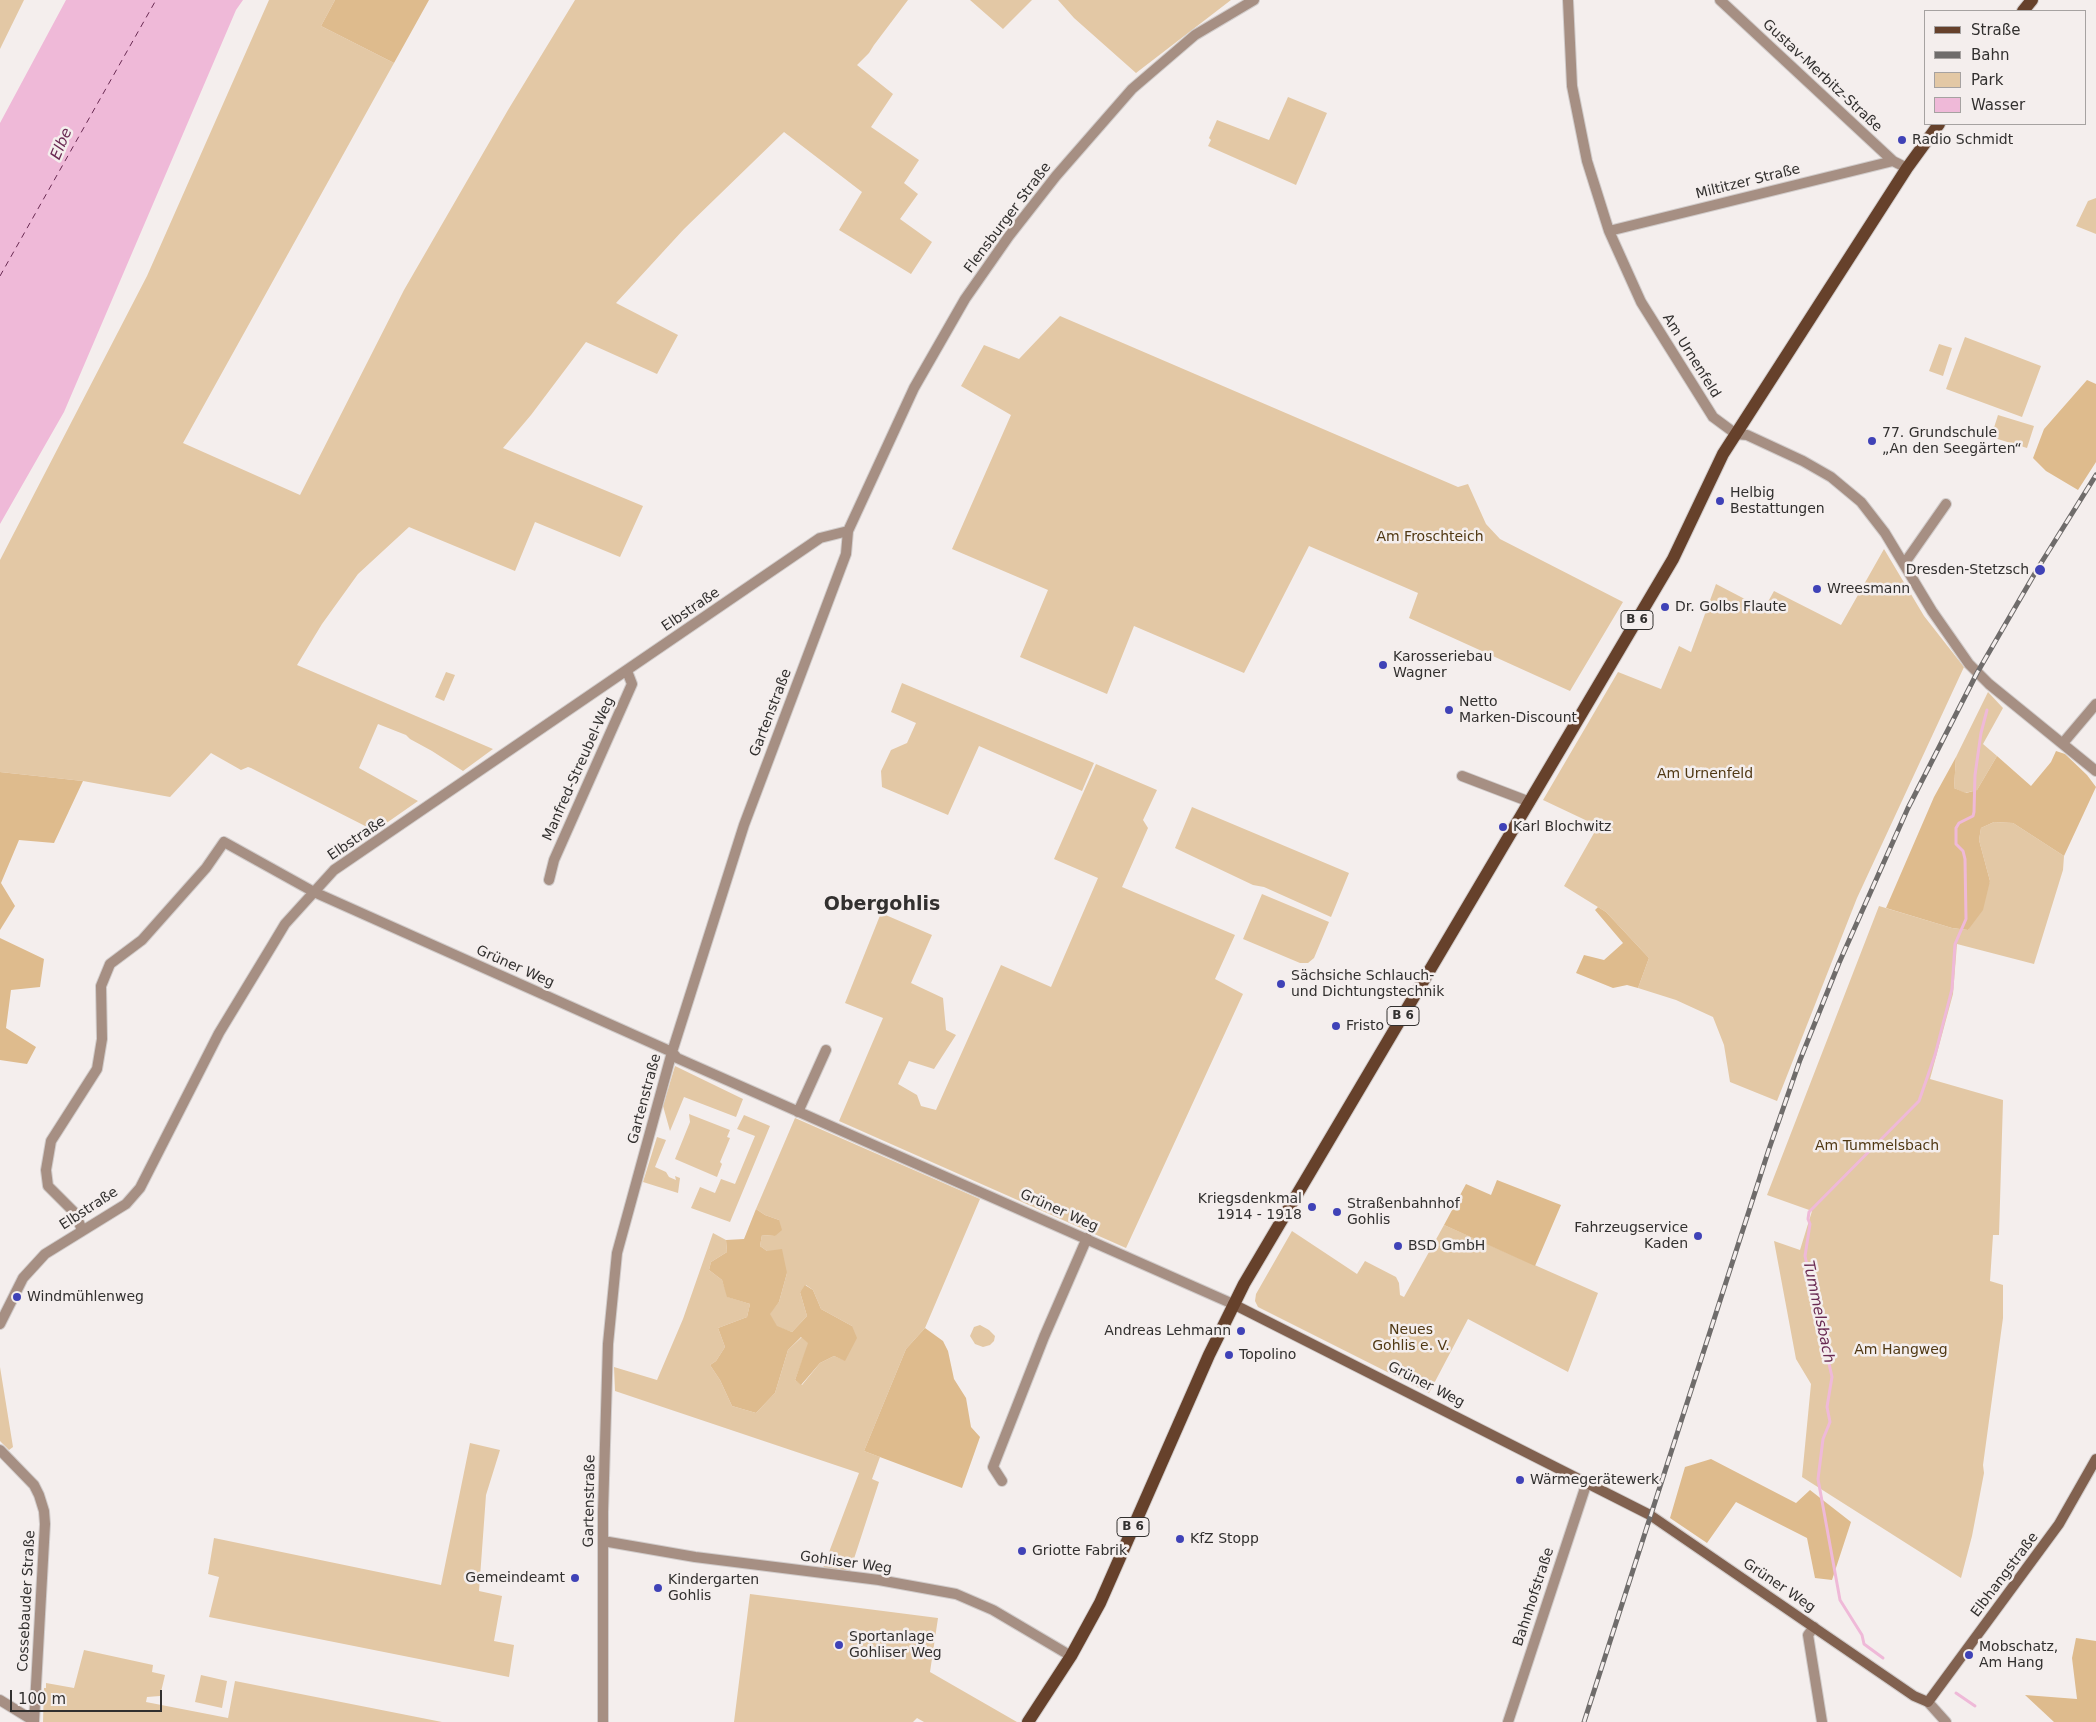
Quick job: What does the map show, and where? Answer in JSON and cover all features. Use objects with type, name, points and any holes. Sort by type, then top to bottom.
[{"type":"main road","points":[[2024,10],[2032,0]]},
{"type":"main road","name":"B 6","points":[[1028,1722],[1071,1656],[1100,1603],[1233,1304],[1673,558],[1723,454],[1907,168],[1938,125]]},
{"type":"street","name":"Flensburger Straße","points":[[858,511],[919,380],[966,299],[1009,236],[1056,176],[1132,88],[1195,35],[1254,0]]},
{"type":"street","name":"Am Urnenfeld","points":[[1568,0],[1572,86],[1587,161],[1609,231],[1641,302],[1713,417],[1736,434],[1747,435],[1803,461],[1831,477],[1865,507],[1885,533],[1932,611],[1969,664],[1989,684],[2096,771]]},
{"type":"street","name":"Gustav-Merbitz-Straße","points":[[1720,0],[1893,161],[1907,168]]},
{"type":"street","name":"Miltitzer Straße","points":[[1609,231],[1893,161]]},
{"type":"street","points":[[1904,564],[1946,504]]},
{"type":"street","name":"Gartenstraße","points":[[603,1722],[603,1541],[608,1344],[617,1253],[672,1052],[744,825],[846,554],[848,531],[858,511]]},
{"type":"street","name":"Elbstraße","points":[[0,1324],[23,1278],[45,1254],[126,1204],[140,1188],[219,1033],[285,924],[334,870],[820,538],[848,531]]},
{"type":"street","name":"Manfred-Streubel-Weg","points":[[549,880],[554,860],[632,684],[627,671]]},
{"type":"street","points":[[2063,743],[2096,704]]},
{"type":"street","points":[[1462,776],[1530,802]]},
{"type":"street","name":"Grüner Weg","points":[[82,1230],[76,1213],[48,1186],[46,1170],[51,1141],[97,1069],[102,1039],[101,986],[110,964],[142,940],[206,868],[224,842],[314,892],[672,1052],[677,1058],[1233,1304],[1587,1482],[1656,1518],[1914,1696],[1928,1702]]},
{"type":"street","points":[[798,1112],[826,1050]]},
{"type":"street","points":[[1002,1481],[992,1468],[1044,1337],[1087,1238]]},
{"type":"street","name":"Cossebauder Straße","points":[[0,1450],[34,1485],[44,1511],[45,1524],[34,1722]]},
{"type":"street","name":"Elbhangstraße","points":[[1928,1702],[2073,1504],[2096,1459]]},
{"type":"street","name":"Bahnhofstraße","points":[[1508,1722],[1587,1482]]},
{"type":"street","name":"Gohliser Weg","points":[[603,1541],[695,1557],[879,1580],[947,1592],[993,1610],[1071,1656]]},
{"type":"street","points":[[1814,1627],[1808,1635],[1822,1722]]},
{"type":"street","points":[[0,1700],[34,1722]]},
{"type":"street","points":[[1928,1702],[1946,1722]]},
{"type":"green space","points":[[0,0],[24,0],[0,49]]},
{"type":"green space","points":[[269,0],[335,0],[321,26],[394,63],[183,443],[300,495],[404,290],[508,110],[575,0],[908,0],[869,53],[857,65],[893,94],[871,127],[919,160],[904,183],[918,194],[900,219],[932,242],[911,274],[839,230],[862,192],[784,132],[684,229],[616,303],[678,335],[657,374],[586,342],[531,415],[503,448],[643,506],[620,557],[535,522],[515,571],[409,527],[358,574],[322,624],[297,665],[493,749],[463,771],[406,735],[378,724],[359,768],[418,801],[375,831],[251,768],[248,767],[241,770],[211,753],[170,797],[83,781],[0,772],[0,560],[147,276]]},
{"type":"green space","points":[[970,0],[1032,0],[1003,29]]},
{"type":"green space","points":[[1058,0],[1231,0],[1136,73],[1074,18]]},
{"type":"green space","points":[[1288,97],[1327,113],[1296,185],[1208,146],[1211,140],[1209,138],[1217,120],[1269,140]]},
{"type":"green space","points":[[2096,198],[2096,234],[2076,226],[2088,201]]},
{"type":"green space","name":"Am Froschteich","points":[[1060,316],[1458,487],[1468,484],[1486,524],[1500,539],[1623,602],[1570,691],[1409,618],[1418,593],[1309,546],[1244,673],[1134,626],[1107,694],[1020,657],[1048,590],[952,549],[1011,415],[961,386],[984,345],[1019,359]]},
{"type":"green space","points":[[1965,337],[2041,366],[2022,417],[1946,389]]},
{"type":"green space","points":[[1939,344],[1952,348],[1943,376],[1929,371]]},
{"type":"green space","points":[[1998,415],[2034,426],[2027,448],[1991,437]]},
{"type":"green space","points":[[1884,549],[1924,616],[1964,667],[1857,898],[1777,1101],[1730,1082],[1724,1045],[1713,1017],[1676,1000],[1638,988],[1649,958],[1606,912],[1564,886],[1598,826],[1543,800],[1618,672],[1661,689],[1679,646],[1691,652],[1716,584],[1764,609],[1774,591],[1841,625]]},
{"type":"green space","points":[[446,672],[455,675],[444,701],[435,697]]},
{"type":"green space","points":[[902,683],[1094,763],[1082,791],[979,746],[948,815],[882,787],[881,771],[891,750],[907,743],[916,723],[891,712]]},
{"type":"green space","points":[[1988,692],[2003,708],[1983,744],[1997,756],[1977,790],[1965,793],[1954,788],[1956,757]]},
{"type":"green space","points":[[1096,764],[1157,790],[1143,820],[1148,828],[1122,887],[1235,935],[1215,979],[1243,994],[1126,1248],[839,1121],[883,1018],[845,1003],[881,913],[932,935],[911,983],[943,998],[946,1030],[956,1035],[934,1069],[909,1061],[898,1084],[917,1095],[921,1106],[936,1110],[1001,965],[1051,987],[1098,878],[1054,859]]},
{"type":"green space","points":[[1192,807],[1349,873],[1331,917],[1264,887],[1253,885],[1175,848]]},
{"type":"green space","points":[[1994,822],[2013,823],[2064,856],[2063,870],[2034,964],[1957,944],[1953,994],[1930,1079],[2003,1100],[1999,1235],[1993,1235],[1990,1281],[2003,1285],[2003,1318],[1983,1465],[1984,1473],[1972,1536],[1961,1578],[1802,1477],[1811,1384],[1796,1359],[1774,1241],[1800,1250],[1812,1211],[1767,1195],[1879,906],[1952,928],[1968,930],[1990,881],[1979,840],[1981,828]]},
{"type":"green space","points":[[1262,894],[1329,922],[1314,958],[1308,963],[1300,963],[1243,939]]},
{"type":"green space","points":[[675,1066],[743,1099],[736,1117],[684,1097],[670,1131],[663,1106]]},
{"type":"green space","points":[[689,1114],[730,1130],[727,1137],[730,1138],[720,1162],[722,1164],[717,1177],[675,1159],[690,1122]]},
{"type":"green space","points":[[744,1115],[770,1126],[730,1222],[691,1208],[700,1187],[715,1193],[721,1179],[735,1184],[755,1136],[737,1129]]},
{"type":"green space","points":[[795,1118],[980,1199],[925,1328],[906,1349],[864,1451],[880,1457],[872,1479],[879,1482],[850,1571],[823,1568],[859,1473],[615,1391],[614,1367],[657,1380],[683,1319],[713,1233],[726,1240],[727,1252],[711,1262],[709,1270],[722,1280],[728,1297],[750,1304],[747,1317],[718,1328],[725,1347],[716,1361],[710,1365],[720,1380],[732,1406],[756,1413],[775,1393],[788,1350],[802,1337],[809,1343],[795,1380],[802,1385],[820,1363],[834,1356],[844,1360],[852,1326],[821,1309],[813,1290],[806,1285],[800,1292],[807,1316],[792,1332],[777,1327],[769,1314],[779,1302],[787,1273],[760,1246],[762,1235],[775,1236],[779,1220],[765,1215],[756,1209]]},
{"type":"green space","points":[[657,1137],[666,1140],[655,1167],[666,1172],[669,1177],[676,1180],[675,1176],[680,1178],[678,1193],[643,1182]]},
{"type":"green space","name":"Neues Gohlis e. V.","points":[[1444,1225],[1598,1293],[1568,1372],[1468,1319],[1429,1393],[1258,1307],[1255,1301],[1256,1294],[1292,1231],[1357,1274],[1365,1261],[1396,1277],[1399,1283],[1400,1295],[1404,1297]]},
{"type":"green space","points":[[980,1325],[995,1336],[994,1341],[990,1345],[983,1347],[975,1344],[970,1336],[974,1327]]},
{"type":"green space","points":[[0,1367],[13,1447],[9,1450],[0,1441]]},
{"type":"green space","points":[[470,1443],[500,1450],[486,1495],[479,1591],[502,1596],[494,1641],[514,1645],[509,1677],[209,1617],[219,1577],[208,1574],[214,1538],[441,1585]]},
{"type":"green space","name":"Sportanlage Gohliser Weg","points":[[750,1594],[938,1618],[930,1672],[1017,1722],[924,1722],[917,1718],[913,1722],[734,1722]]},
{"type":"green space","points":[[84,1650],[153,1665],[152,1672],[165,1675],[160,1696],[147,1697],[146,1702],[228,1718],[235,1681],[442,1722],[43,1722],[44,1688],[46,1688],[46,1683],[74,1688]]},
{"type":"green space","points":[[201,1675],[227,1681],[222,1708],[195,1702]]},
{"type":"shaded area","points":[[335,0],[429,0],[394,63],[321,26]]},
{"type":"shaded area","points":[[2087,380],[2096,384],[2096,462],[2078,490],[2046,471],[2033,458],[2044,429]]},
{"type":"shaded area","points":[[2056,751],[2065,754],[2087,775],[2096,787],[2064,856],[2013,823],[1994,822],[1981,828],[1979,840],[1990,881],[1983,910],[1968,930],[1952,928],[1886,908],[1934,797],[1956,757],[1954,788],[1966,793],[1977,790],[1997,756],[2031,786],[2051,762]]},
{"type":"shaded area","points":[[0,772],[83,781],[54,843],[19,840],[1,883],[15,906],[0,930]]},
{"type":"shaded area","points":[[1598,907],[1606,912],[1649,958],[1638,988],[1627,985],[1613,988],[1576,973],[1584,955],[1604,960],[1623,943],[1595,910]]},
{"type":"shaded area","points":[[0,938],[44,959],[40,987],[11,990],[6,1028],[36,1047],[27,1064],[0,1060]]},
{"type":"shaded area","points":[[1497,1180],[1561,1205],[1535,1266],[1444,1225],[1466,1184],[1491,1195]]},
{"type":"shaded area","points":[[756,1209],[765,1215],[779,1220],[782,1230],[775,1236],[762,1235],[760,1246],[767,1251],[782,1249],[787,1273],[779,1302],[770,1314],[777,1326],[792,1332],[807,1316],[800,1292],[805,1285],[813,1290],[821,1309],[852,1326],[857,1338],[845,1361],[834,1356],[820,1363],[801,1385],[795,1380],[808,1343],[801,1337],[788,1350],[775,1393],[756,1413],[732,1406],[720,1380],[710,1365],[716,1361],[725,1347],[718,1328],[747,1317],[750,1304],[727,1297],[722,1280],[709,1270],[711,1262],[727,1252],[726,1240],[744,1239]]},
{"type":"shaded area","points":[[925,1328],[943,1341],[948,1351],[954,1379],[966,1398],[971,1427],[980,1437],[962,1488],[864,1451],[906,1349]]},
{"type":"shaded area","points":[[1711,1459],[1796,1503],[1810,1490],[1851,1522],[1832,1580],[1815,1578],[1807,1538],[1736,1502],[1707,1543],[1670,1518],[1685,1467]]},
{"type":"shaded area","points":[[2076,1638],[2096,1641],[2096,1722],[2054,1722],[2025,1695],[2077,1699],[2072,1658]]},
{"type":"water","name":"Elbe","points":[[66,0],[243,0],[236,10],[64,412],[0,524],[0,123]]},
{"type":"waterway","name":"Tummelsbach","points":[[1883,1658],[1864,1644],[1862,1635],[1840,1600],[1818,1479],[1823,1439],[1830,1422],[1827,1407],[1832,1377],[1805,1256],[1810,1224],[1808,1219],[1809,1212],[1919,1101],[1935,1055],[1952,989],[1955,944],[1966,919],[1965,859],[1963,851],[1956,844],[1956,828],[1959,823],[1973,816],[1975,775],[1981,733],[1987,710]]},
{"type":"waterway","name":"Tummelsbach","points":[[1956,1693],[1975,1706]]},
{"type":"ferry route","points":[[0,276],[156,0]]},
{"type":"railway","points":[[1584,1722],[1769,1149],[1800,1060],[1839,963],[1908,808],[1977,673],[2038,568],[2096,475]]},
{"type":"place","name":"Radio Schmidt","points":[[1902,140]]},
{"type":"place","name":"77. Grundschule „An den Seegärten“","points":[[1872,441]]},
{"type":"place","name":"Helbig Bestattungen","points":[[1720,501]]},
{"type":"place","name":"Dresden-Stetzsch","points":[[2040,570]]},
{"type":"place","name":"Wreesmann","points":[[1817,589]]},
{"type":"place","name":"Dr. Golbs Flaute","points":[[1665,607]]},
{"type":"place","name":"Karosseriebau Wagner","points":[[1383,665]]},
{"type":"place","name":"Netto Marken-Discount","points":[[1449,710]]},
{"type":"place","name":"Karl Blochwitz","points":[[1503,827]]},
{"type":"place","name":"Sächsiche Schlauch- und Dichtungstechnik","points":[[1281,984]]},
{"type":"place","name":"Fristo","points":[[1336,1026]]},
{"type":"place","name":"Kriegsdenkmal 1914 - 1918","points":[[1312,1207]]},
{"type":"place","name":"Straßenbahnhof Gohlis","points":[[1337,1212]]},
{"type":"place","name":"Fahrzeugservice Kaden","points":[[1698,1236]]},
{"type":"place","name":"BSD GmbH","points":[[1398,1246]]},
{"type":"place","name":"Windmühlenweg","points":[[17,1297]]},
{"type":"place","name":"Andreas Lehmann","points":[[1241,1331]]},
{"type":"place","name":"Topolino","points":[[1229,1355]]},
{"type":"place","name":"Wärmegerätewerk","points":[[1520,1480]]},
{"type":"place","name":"KfZ Stopp","points":[[1180,1539]]},
{"type":"place","name":"Griotte Fabrik","points":[[1022,1551]]},
{"type":"place","name":"Gemeindeamt","points":[[575,1578]]},
{"type":"place","name":"Kindergarten Gohlis","points":[[658,1588]]},
{"type":"place","name":"Sportanlage Gohliser Weg","points":[[839,1645]]},
{"type":"place","name":"Mobschatz, Am Hang","points":[[1969,1655]]},
{"type":"district","name":"Obergohlis","points":[[882,905]]},
{"type":"park label","name":"Am Tummelsbach","points":[[1877,1146]]},
{"type":"park label","name":"Am Hangweg","points":[[1901,1350]]}]
